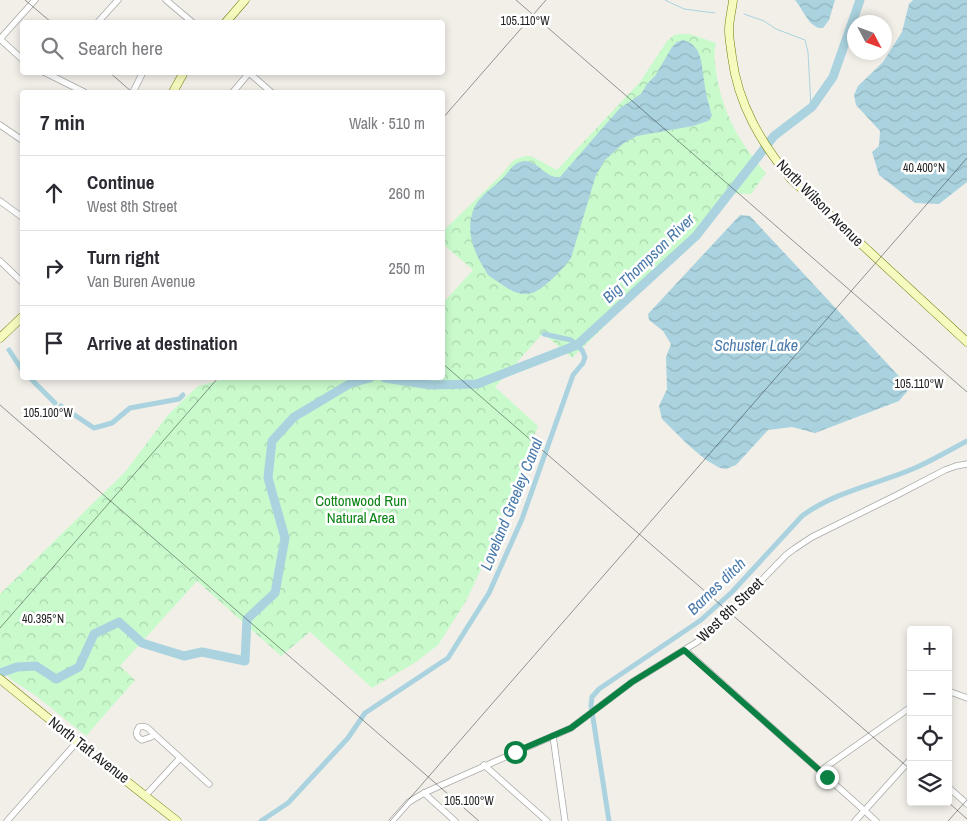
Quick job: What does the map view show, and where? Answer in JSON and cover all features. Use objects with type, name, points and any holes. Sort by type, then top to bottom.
[{"type":"main road","points":[[228,20],[245,0]]},
{"type":"main road","name":"North Wilson Avenue","points":[[734,0],[729,30],[737,87],[756,131],[777,163],[791,179],[967,342]]},
{"type":"main road","points":[[173,90],[182,75]]},
{"type":"main road","points":[[0,338],[20,319]]},
{"type":"main road","name":"North Taft Avenue","points":[[0,679],[178,821]]},
{"type":"street","points":[[20,57],[0,39],[35,0]]},
{"type":"street","points":[[100,20],[118,0]]},
{"type":"street","points":[[166,0],[189,20]]},
{"type":"street","points":[[182,20],[185,17]]},
{"type":"street","points":[[50,75],[80,90]]},
{"type":"street","points":[[134,90],[142,75]]},
{"type":"street","points":[[235,90],[247,75]]},
{"type":"street","points":[[251,75],[269,90]]},
{"type":"street","points":[[0,125],[20,139]]},
{"type":"street","points":[[0,201],[20,216]]},
{"type":"street","points":[[0,261],[20,280]]},
{"type":"street","name":"West 8th Street","points":[[392,821],[409,802],[424,793],[571,728],[616,693],[697,642],[721,622],[786,555],[812,537],[945,470],[967,464]]},
{"type":"street","points":[[684,650],[876,821]]},
{"type":"street","points":[[952,692],[967,698]]},
{"type":"street","points":[[820,771],[907,710]]},
{"type":"street","points":[[154,734],[209,784]]},
{"type":"street","points":[[553,736],[565,821]]},
{"type":"street","points":[[7,821],[77,742]]},
{"type":"street","points":[[146,795],[180,758]]},
{"type":"street","points":[[855,821],[909,761]]},
{"type":"street","points":[[484,765],[547,821]]},
{"type":"street","points":[[952,791],[967,804]]},
{"type":"street","points":[[424,793],[455,821]]},
{"type":"green space","name":"Cottonwood Run Natural Area","points":[[690,34],[716,43],[714,53],[718,85],[727,112],[740,138],[766,173],[751,194],[730,193],[699,235],[572,358],[543,333],[495,387],[538,426],[498,534],[466,601],[438,645],[416,662],[372,688],[310,632],[281,656],[197,581],[120,666],[135,680],[86,736],[0,669],[0,594],[125,472],[168,415],[198,386],[220,380],[445,380],[445,301],[473,270],[445,246],[445,229],[514,160],[531,156],[557,170],[640,82],[667,41],[674,35]]},
{"type":"water","points":[[795,0],[835,0],[829,20],[823,28],[818,28],[807,18]]},
{"type":"water","points":[[913,0],[967,0],[967,182],[939,204],[915,203],[879,175],[872,152],[879,146],[880,131],[856,105],[854,95],[858,86],[884,60],[892,60],[892,48],[902,32],[909,4]]},
{"type":"water","points":[[683,40],[694,46],[700,56],[705,89],[712,116],[708,121],[693,126],[637,136],[624,143],[605,160],[596,175],[571,258],[542,288],[532,293],[521,294],[511,290],[488,275],[476,253],[470,227],[474,208],[480,199],[514,165],[520,162],[531,162],[549,175],[560,177],[620,108],[641,94],[655,76],[672,47],[677,42]]},
{"type":"water","name":"Schuster Lake","points":[[740,215],[750,216],[910,388],[899,401],[815,433],[792,427],[768,430],[736,465],[726,469],[720,468],[706,460],[662,419],[659,406],[667,389],[666,357],[671,344],[663,331],[649,320],[648,314]]},
{"type":"waterway","points":[[665,0],[684,9],[715,13]]},
{"type":"waterway","name":"Big Thompson River","points":[[398,380],[431,385],[477,384],[577,345],[696,236],[774,136],[812,107],[833,77],[860,0]]},
{"type":"waterway","points":[[744,14],[805,40],[808,52],[811,108]]},
{"type":"waterway","name":"Loveland Greeley Canal","points":[[261,821],[288,803],[348,738],[365,713],[448,658],[489,593],[522,519],[573,375],[583,363],[585,357],[582,350],[571,340],[544,334]]},
{"type":"waterway","points":[[9,350],[20,367]]},
{"type":"waterway","points":[[32,380],[55,403]]},
{"type":"waterway","name":"Big Thompson River","points":[[0,673],[17,667],[36,666],[56,679],[79,667],[94,634],[119,622],[142,643],[184,656],[202,652],[245,661],[247,619],[275,593],[285,538],[268,478],[272,441],[294,417],[351,383],[362,380]]},
{"type":"waterway","points":[[61,406],[94,428],[112,423],[130,408],[179,399],[183,395]]},
{"type":"waterway","name":"Barnes ditch","points":[[609,821],[591,705],[592,697],[599,689],[701,620],[732,592],[802,516],[815,507],[843,494],[915,468],[967,441]]},
{"type":"route","points":[[515,752],[571,728],[616,693],[684,650],[827,777]]}]
